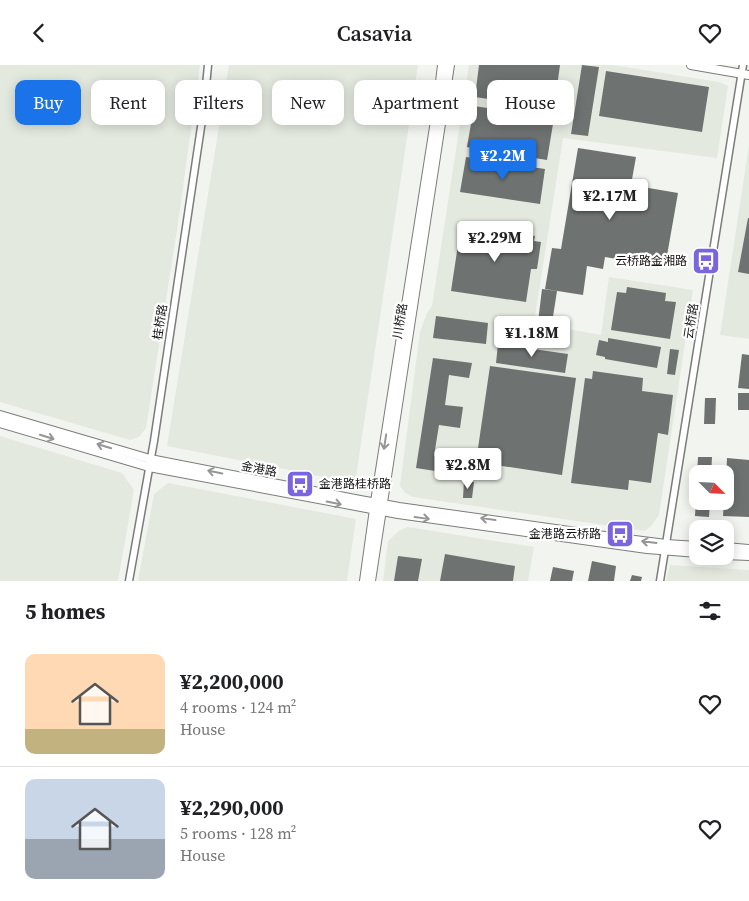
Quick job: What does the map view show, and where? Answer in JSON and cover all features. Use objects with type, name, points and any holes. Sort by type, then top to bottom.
[{"type":"street","name":"桂桥路","points":[[129,581],[150,463],[204,107],[208,65]]},
{"type":"street","name":"川桥路","points":[[371,581],[378,507],[442,65]]},
{"type":"street","name":"川桥路","points":[[364,581],[378,507],[450,65]]},
{"type":"street","points":[[691,65],[745,71]]},
{"type":"street","name":"云桥路","points":[[660,581],[745,71]]},
{"type":"street","name":"金港路","points":[[0,415],[150,463]]},
{"type":"street","name":"金港路","points":[[0,423],[150,463],[378,507],[689,551]]},
{"type":"street","name":"金港路","points":[[665,547],[689,546]]},
{"type":"street","points":[[734,548],[749,549]]},
{"type":"street","points":[[734,555],[749,556]]},
{"type":"shaded area","points":[[0,65],[200,65],[198,80],[175,80],[175,125],[192,125],[146,428],[139,437],[130,440],[0,402]]},
{"type":"shaded area","points":[[229,65],[418,65],[416,80],[354,80],[354,125],[409,125],[355,483],[167,446],[219,125],[262,125],[262,80],[227,80]]},
{"type":"shaded area","points":[[469,65],[613,65],[719,82],[728,86],[717,158],[563,138],[534,323],[601,335],[609,277],[693,290],[659,515],[645,531],[413,497],[405,493],[400,486],[420,332],[427,313],[432,306],[460,125],[477,125],[477,80],[467,80]]},
{"type":"shaded area","points":[[749,145],[749,339],[720,335]]},
{"type":"shaded area","points":[[0,436],[122,473],[134,490],[118,581],[0,581]]},
{"type":"shaded area","points":[[168,483],[356,519],[347,581],[138,581],[154,494]]},
{"type":"shaded area","points":[[408,527],[534,547],[528,581],[383,581],[388,541],[399,531]]},
{"type":"shaded area","points":[[670,565],[749,570],[749,581],[666,581]]},
{"type":"building","points":[[479,65],[560,65],[558,80],[487,80],[487,99],[477,97]]},
{"type":"building","points":[[582,65],[599,67],[588,136],[571,134],[574,125]]},
{"type":"building","points":[[606,71],[709,87],[702,132],[599,116]]},
{"type":"building","points":[[477,106],[487,108],[487,125],[553,125],[547,160],[467,147],[471,125],[477,125]]},
{"type":"building","points":[[578,148],[636,157],[631,185],[678,193],[665,267],[605,257],[603,269],[587,266],[583,295],[545,289],[552,248],[561,249]]},
{"type":"building","points":[[466,157],[545,169],[540,204],[460,192]]},
{"type":"building","points":[[749,218],[749,274],[738,272]]},
{"type":"building","points":[[477,223],[500,226],[500,231],[535,236],[534,241],[541,242],[537,269],[531,269],[526,302],[451,291],[461,225],[476,227]]},
{"type":"building","points":[[627,287],[666,293],[665,301],[676,302],[670,339],[611,330],[617,292],[626,293]]},
{"type":"building","points":[[542,289],[557,291],[552,323],[538,322]]},
{"type":"building","points":[[436,316],[488,323],[486,344],[433,338]]},
{"type":"building","points":[[608,338],[661,347],[657,368],[605,359],[605,357],[596,355],[599,340],[608,342]]},
{"type":"building","points":[[498,344],[568,354],[565,373],[496,363]]},
{"type":"building","points":[[670,349],[679,350],[675,375],[667,374]]},
{"type":"building","points":[[742,354],[749,355],[749,389],[738,388]]},
{"type":"building","points":[[433,358],[472,363],[469,378],[449,375],[445,405],[463,407],[460,428],[439,425],[434,456],[456,459],[454,474],[416,468]]},
{"type":"building","points":[[490,366],[576,378],[562,475],[476,462]]},
{"type":"building","points":[[593,371],[643,378],[642,391],[673,395],[668,435],[658,433],[651,483],[629,480],[628,490],[571,483],[585,378],[592,379]]},
{"type":"building","points":[[738,393],[749,393],[749,410],[738,410]]},
{"type":"building","points":[[705,398],[716,398],[715,424],[704,424]]},
{"type":"building","points":[[698,457],[712,457],[712,465],[698,465]]},
{"type":"building","points":[[727,458],[749,460],[749,517],[723,516],[723,510],[734,510],[734,465],[727,465]]},
{"type":"building","points":[[464,481],[474,482],[472,498],[463,498]]},
{"type":"building","points":[[695,510],[709,510],[709,517],[695,516]]},
{"type":"building","points":[[445,554],[515,566],[513,581],[440,581]]},
{"type":"building","points":[[398,556],[422,559],[418,581],[394,581]]},
{"type":"building","points":[[592,561],[616,566],[614,581],[588,581]]},
{"type":"building","points":[[553,567],[574,571],[572,581],[550,581]]},
{"type":"building","points":[[632,575],[642,577],[641,581],[630,581]]},
{"type":"place","name":"云桥路金湘路","points":[[706,261]]},
{"type":"place","name":"金港路桂桥路","points":[[300,484]]},
{"type":"place","name":"金港路云桥路","points":[[620,534]]}]
